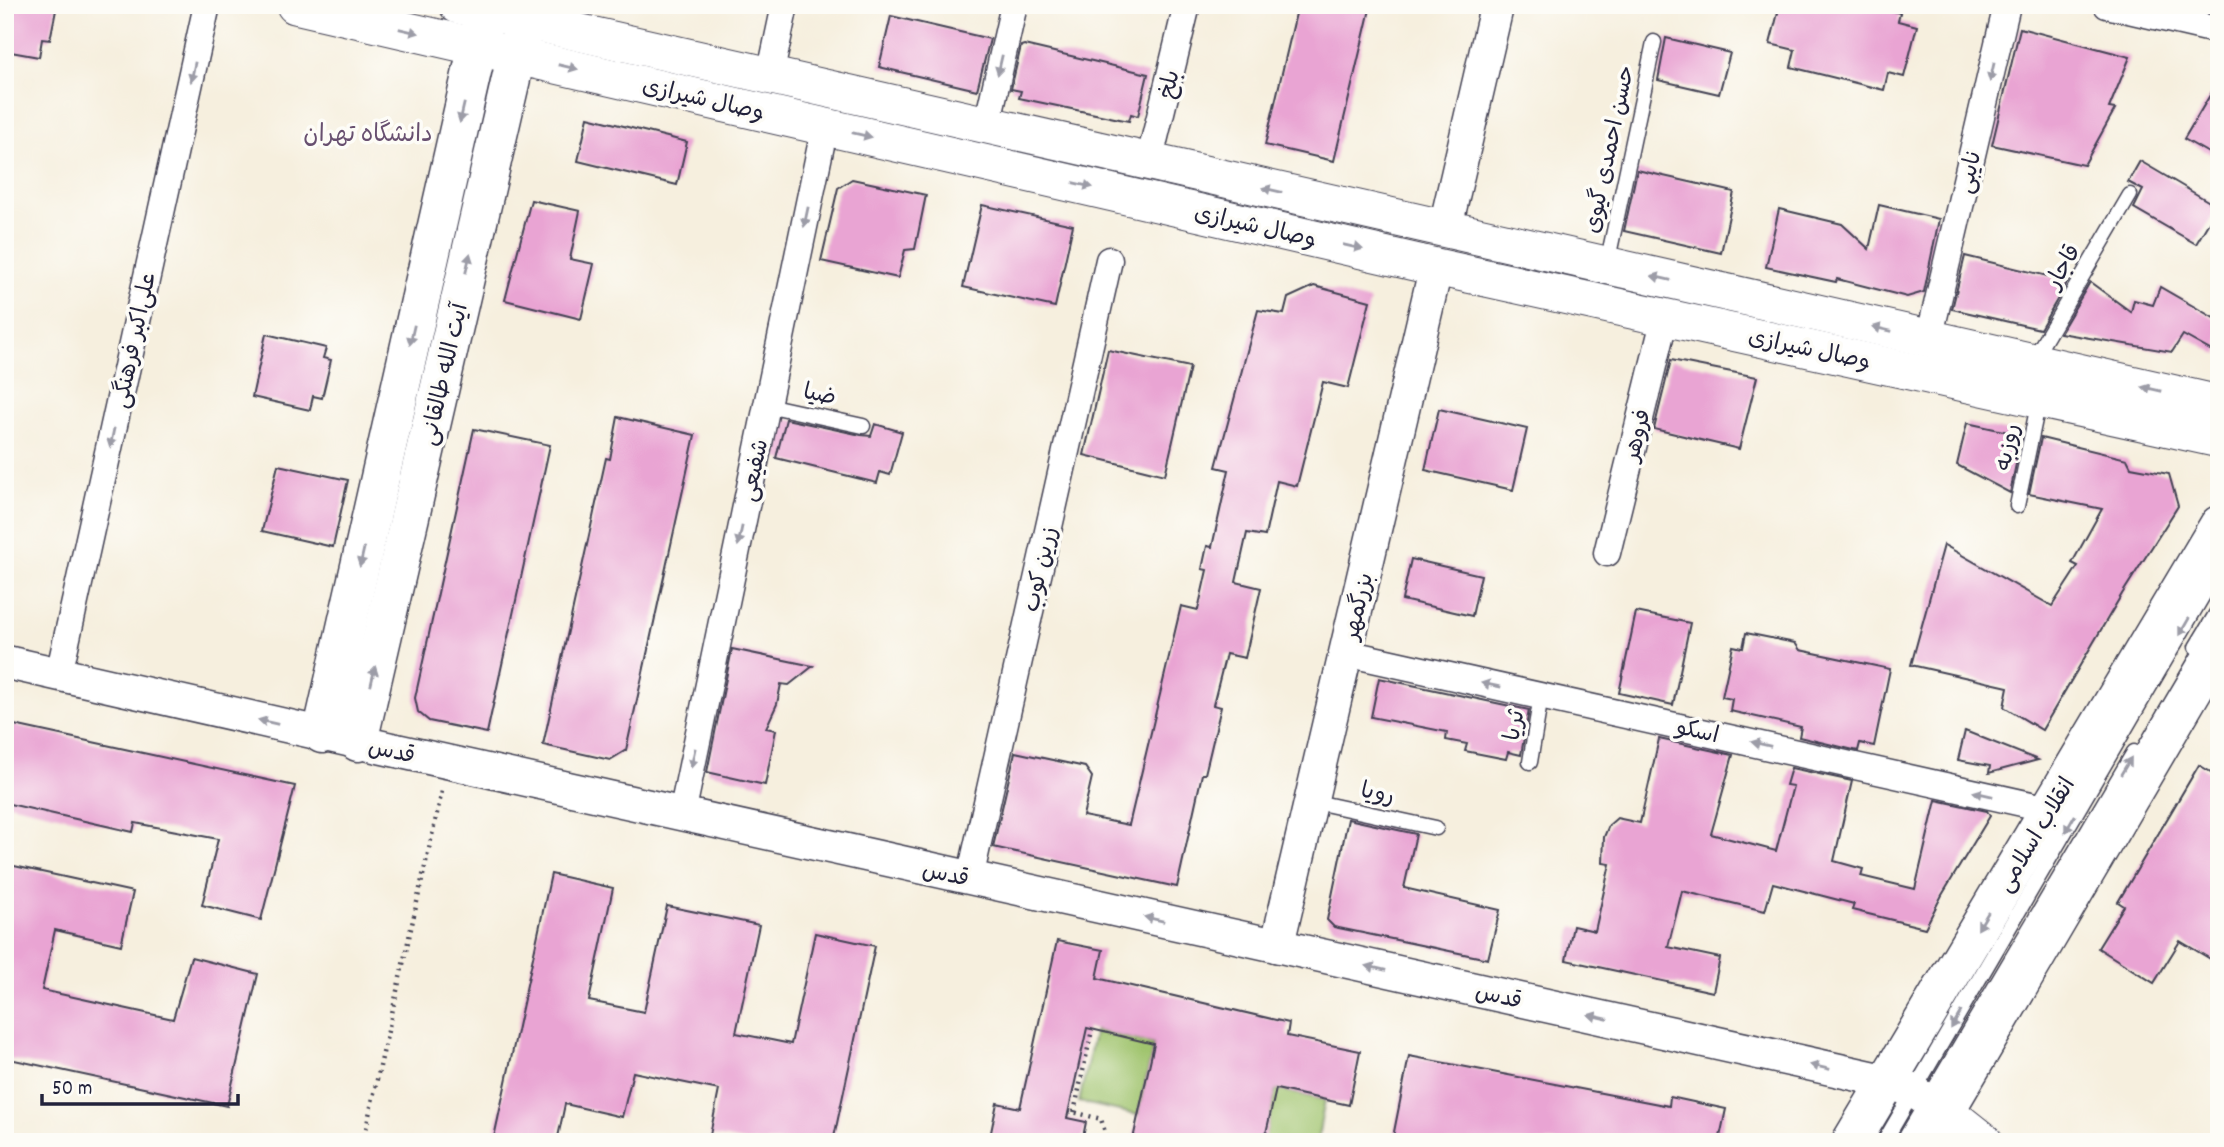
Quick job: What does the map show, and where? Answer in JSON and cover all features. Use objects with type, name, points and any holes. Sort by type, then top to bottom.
[{"type":"main road","name":"وصال شیرازی","points":[[295,5],[477,17],[770,76],[2032,361],[2218,429]]},
{"type":"main road","name":"آیت الله طالقانی","points":[[322,734],[477,17]]},
{"type":"main road","name":"وصال شیرازی","points":[[523,27],[825,126],[1665,317],[2039,398],[2218,429]]},
{"type":"main road","name":"آیت الله طالقانی","points":[[358,743],[523,27]]},
{"type":"main road","points":[[825,126],[832,90]]},
{"type":"main road","points":[[1436,267],[1445,229]]},
{"type":"main road","name":"انقلاب اسلامی","points":[[1920,1105],[2049,809],[2219,525]]},
{"type":"main road","name":"انقلاب اسلامی","points":[[1851,1142],[1920,1105],[2205,651]]},
{"type":"main road","points":[[1920,1105],[1984,1142]]},
{"type":"street","name":"علی‌اکبر فرهنگی","points":[[59,674],[208,5]]},
{"type":"street","points":[[770,76],[785,5]]},
{"type":"street","points":[[987,125],[1014,5]]},
{"type":"street","name":"بلخ","points":[[1149,162],[1186,5]]},
{"type":"street","points":[[1445,229],[1497,5]]},
{"type":"street","name":"نایبی","points":[[1929,339],[2007,5]]},
{"type":"street","points":[[2107,5],[2152,10],[2216,30]]},
{"type":"street","name":"شفیعی","points":[[682,814],[825,126]]},
{"type":"street","name":"زرین کوب","points":[[970,878],[1109,260]]},
{"type":"street","name":"بزرگمهر","points":[[1278,946],[1436,267]]},
{"type":"street","name":"فروهر","points":[[1607,553],[1665,317]]},
{"type":"street","name":"اسکو","points":[[1346,653],[2049,809]]},
{"type":"street","name":"قدس","points":[[5,662],[358,743],[1278,946],[1920,1105]]},
{"type":"lane","name":"حسن احمدی گیوی","points":[[1607,265],[1654,43]]},
{"type":"lane","name":"قاجار","points":[[2032,361],[2130,195]]},
{"type":"lane","name":"روزبه","points":[[2017,506],[2039,398]]},
{"type":"lane","name":"ضیا","points":[[767,405],[863,426]]},
{"type":"lane","points":[[1903,1142],[1920,1105],[2219,568]]},
{"type":"lane","points":[[2205,651],[2219,609]]},
{"type":"lane","name":"ثریا","points":[[1530,762],[1541,696]]},
{"type":"lane","points":[[1884,1142],[1920,1105],[2141,741]]},
{"type":"lane","name":"رویا","points":[[1311,801],[1436,828]]},
{"type":"path","points":[[363,1142],[448,762]]},
{"type":"path","points":[[1092,1030],[1071,1111],[1101,1119],[1108,1142]]},
{"type":"green space","points":[[1095,1030],[1154,1044],[1138,1115],[1079,1102]]},
{"type":"green space","points":[[1276,1089],[1325,1100],[1317,1142],[1275,1142],[1264,1139]]},
{"type":"building","points":[[5,5],[57,5],[50,40],[42,39],[39,57],[5,51]]},
{"type":"building","points":[[1298,5],[1371,5],[1334,161],[1265,145]]},
{"type":"building","points":[[1780,5],[1869,5],[1900,13],[1898,21],[1917,26],[1904,77],[1888,73],[1884,90],[1791,67],[1795,50],[1770,44]]},
{"type":"building","points":[[891,16],[990,39],[977,90],[879,67]]},
{"type":"building","points":[[2020,28],[2130,57],[2109,108],[2115,109],[2084,165],[1992,145]]},
{"type":"building","points":[[1666,38],[1730,53],[1719,94],[1658,80]]},
{"type":"building","points":[[1021,46],[1148,74],[1138,116],[1131,114],[1129,121],[1019,98],[1021,91],[1011,89]]},
{"type":"building","points":[[2219,80],[2219,159],[2184,139]]},
{"type":"building","points":[[588,117],[687,142],[677,185],[578,161]]},
{"type":"building","points":[[2140,161],[2218,207],[2196,244],[2134,208],[2143,190],[2128,182]]},
{"type":"building","points":[[1637,170],[1734,192],[1721,253],[1624,231]]},
{"type":"building","points":[[852,179],[926,195],[915,249],[905,250],[898,278],[821,261],[838,188]]},
{"type":"building","points":[[531,200],[580,211],[570,259],[594,264],[581,319],[505,300]]},
{"type":"building","points":[[982,205],[1073,225],[1055,307],[963,287]]},
{"type":"building","points":[[1879,205],[1939,219],[1924,292],[1907,297],[1837,279],[1836,282],[1766,267],[1779,209],[1842,224],[1869,249]]},
{"type":"building","points":[[1965,256],[2068,281],[2040,329],[1952,309]]},
{"type":"building","points":[[2090,282],[2131,312],[2134,300],[2153,305],[2160,287],[2219,321],[2219,355],[2183,335],[2172,352],[2060,333]]},
{"type":"building","points":[[1314,286],[1370,301],[1348,388],[1323,382],[1297,486],[1277,481],[1265,536],[1247,533],[1236,582],[1261,588],[1245,658],[1226,654],[1213,705],[1221,707],[1205,774],[1202,774],[1177,887],[993,847],[1015,752],[1085,767],[1092,777],[1083,816],[1129,825],[1181,606],[1198,610],[1207,570],[1202,569],[1207,546],[1212,547],[1229,470],[1216,467],[1258,310],[1284,314],[1288,298]]},
{"type":"building","points":[[266,334],[326,348],[323,358],[331,360],[322,398],[313,396],[310,410],[252,397]]},
{"type":"building","points":[[1108,350],[1190,367],[1165,475],[1084,455]]},
{"type":"building","points":[[1671,360],[1757,377],[1739,449],[1654,429]]},
{"type":"building","points":[[1439,409],[1527,429],[1513,490],[1425,470]]},
{"type":"building","points":[[618,417],[695,435],[626,750],[610,760],[543,745],[606,458],[610,459]]},
{"type":"building","points":[[786,419],[861,435],[871,436],[875,424],[902,432],[890,475],[880,472],[877,483],[776,458]]},
{"type":"building","points":[[1967,423],[2022,435],[2010,493],[1957,465]]},
{"type":"building","points":[[474,429],[550,445],[487,733],[429,721],[418,712],[415,698]]},
{"type":"building","points":[[2041,438],[2127,459],[2131,467],[2169,474],[2178,506],[2122,594],[2042,730],[2004,707],[2008,687],[1911,665],[1944,545],[2052,606],[2078,566],[2072,563],[2102,509],[2029,494]]},
{"type":"building","points":[[278,465],[348,480],[333,547],[262,531]]},
{"type":"building","points":[[1411,559],[1481,575],[1472,616],[1402,600]]},
{"type":"building","points":[[1636,612],[1690,623],[1673,705],[1619,693]]},
{"type":"building","points":[[1746,633],[1795,643],[1800,650],[1890,669],[1874,746],[1860,743],[1858,751],[1799,737],[1801,727],[1730,711],[1732,699],[1722,697],[1733,646],[1743,648]]},
{"type":"building","points":[[732,649],[813,666],[789,685],[781,684],[777,704],[766,728],[776,730],[765,785],[707,772]]},
{"type":"building","points":[[1379,678],[1529,710],[1521,755],[1508,752],[1506,759],[1465,751],[1467,744],[1446,740],[1447,732],[1371,717]]},
{"type":"building","points":[[5,723],[295,786],[261,920],[202,905],[218,839],[135,823],[133,832],[5,803]]},
{"type":"building","points":[[1965,731],[2038,760],[1989,773],[1990,766],[1958,760]]},
{"type":"building","points":[[1659,739],[1733,755],[1711,834],[1776,851],[1793,786],[1786,785],[1791,768],[1852,781],[1834,861],[1863,869],[1861,876],[1915,889],[1936,800],[1987,811],[1990,816],[1925,928],[1852,910],[1854,904],[1773,883],[1765,911],[1682,891],[1668,947],[1720,958],[1713,992],[1566,960],[1573,926],[1595,931],[1610,864],[1603,863],[1604,837],[1609,825],[1617,818],[1640,823]]},
{"type":"building","points":[[2199,765],[2219,777],[2219,964],[2180,941],[2154,983],[2098,948],[2124,906],[2118,902]]},
{"type":"building","points":[[1348,819],[1416,834],[1404,888],[1500,910],[1488,959],[1334,927],[1327,920]]},
{"type":"building","points":[[5,864],[133,892],[121,945],[55,930],[42,990],[173,1019],[191,957],[258,974],[227,1106],[5,1058]]},
{"type":"building","points":[[551,874],[613,888],[589,1001],[644,1012],[667,906],[759,925],[736,1033],[791,1044],[815,933],[875,946],[833,1142],[747,1142],[710,1135],[719,1090],[633,1072],[622,1117],[565,1104],[557,1142],[493,1142]]},
{"type":"building","points":[[1057,941],[1103,950],[1097,978],[1289,1023],[1287,1036],[1360,1051],[1349,1105],[1276,1089],[1264,1142],[1145,1142],[1133,1139],[1154,1044],[1087,1028],[1067,1118],[1086,1122],[1082,1142],[989,1142],[997,1103],[1020,1108]]},
{"type":"building","points":[[1409,1056],[1669,1106],[1670,1097],[1726,1109],[1719,1142],[1392,1142]]},
{"type":"district","name":"دانشگاه تهران","points":[[368,133]]}]
